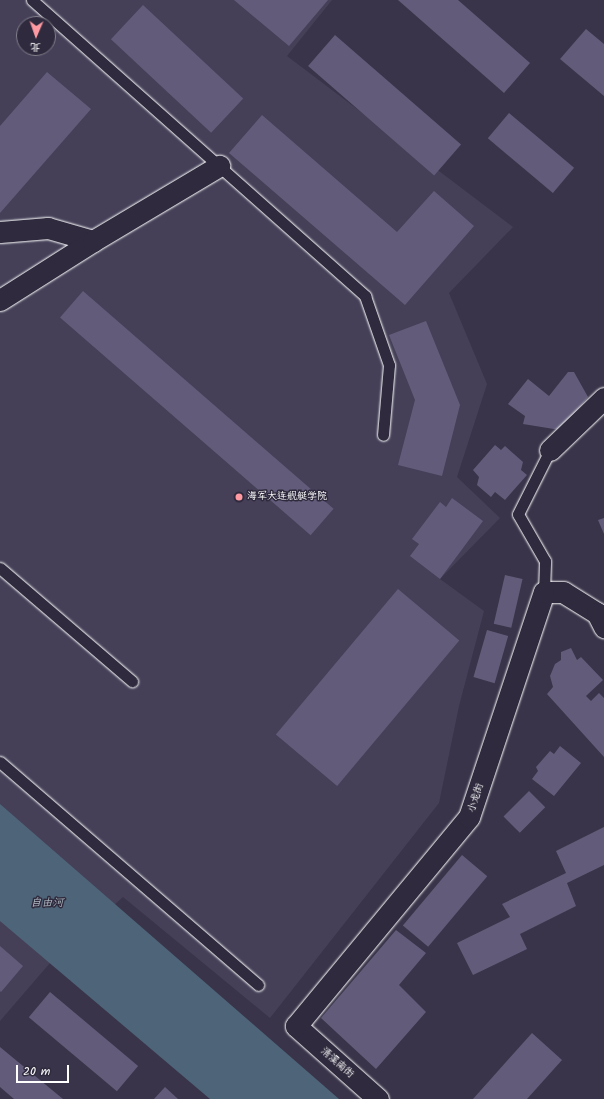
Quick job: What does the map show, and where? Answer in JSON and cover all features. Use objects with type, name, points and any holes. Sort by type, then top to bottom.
[{"type":"street","points":[[0,300],[93,241],[219,166]]},
{"type":"street","points":[[0,232],[48,228],[93,241]]},
{"type":"street","points":[[550,450],[604,398]]},
{"type":"street","points":[[544,592],[563,592],[597,613],[604,627]]},
{"type":"street","name":"小龙街","points":[[296,1026],[469,817],[544,592]]},
{"type":"street","name":"清溪南街","points":[[296,1026],[378,1099]]},
{"type":"lane","points":[[32,0],[365,296],[389,365],[384,435]]},
{"type":"lane","points":[[544,592],[545,561],[518,514],[550,450]]},
{"type":"lane","points":[[0,568],[132,681]]},
{"type":"lane","points":[[0,762],[258,985]]},
{"type":"shaded area","name":"海军大连舰艇学院","points":[[0,0],[332,0],[287,56],[513,227],[449,293],[487,384],[457,477],[500,518],[440,579],[484,611],[459,706],[439,803],[270,1018],[123,897],[50,963],[0,1021]]},
{"type":"water","name":"自由河","points":[[0,804],[339,1099],[210,1099],[0,921]]},
{"type":"building","points":[[234,0],[328,0],[289,46]]},
{"type":"building","points":[[398,0],[458,0],[530,63],[504,93]]},
{"type":"building","points":[[143,5],[243,98],[211,133],[111,39]]},
{"type":"building","points":[[586,29],[604,44],[604,96],[560,59]]},
{"type":"building","points":[[335,35],[461,145],[434,176],[308,66]]},
{"type":"building","points":[[47,72],[91,109],[0,213],[0,126]]},
{"type":"building","points":[[509,113],[574,168],[553,193],[488,138]]},
{"type":"building","points":[[262,115],[397,232],[434,191],[474,226],[405,305],[229,153]]},
{"type":"building","points":[[83,291],[334,509],[311,535],[60,317]]},
{"type":"building","points":[[426,321],[460,405],[442,476],[398,465],[415,400],[389,335]]},
{"type":"building","points":[[568,372],[574,372],[588,397],[560,430],[523,424],[525,416],[508,404],[528,379],[549,396]]},
{"type":"building","points":[[495,445],[501,450],[505,446],[523,462],[521,470],[527,475],[505,500],[495,492],[491,497],[477,485],[479,477],[473,470]]},
{"type":"building","points":[[452,498],[483,521],[440,579],[410,556],[419,544],[412,539],[440,502],[446,507]]},
{"type":"building","points":[[604,518],[604,534],[598,520]]},
{"type":"building","points":[[505,575],[523,579],[511,628],[494,624]]},
{"type":"building","points":[[398,589],[459,640],[337,786],[276,735]]},
{"type":"building","points":[[487,630],[508,636],[495,683],[473,677]]},
{"type":"building","points":[[571,648],[577,660],[581,657],[603,680],[586,696],[591,701],[599,693],[604,698],[604,757],[547,694],[553,687],[550,676],[555,664],[561,660],[561,652]]},
{"type":"building","points":[[560,746],[581,763],[554,796],[532,779],[538,771],[536,767],[550,751],[554,754]]},
{"type":"building","points":[[529,791],[545,807],[520,833],[504,816]]},
{"type":"building","points":[[604,827],[604,865],[567,883],[576,906],[520,934],[527,949],[473,975],[457,943],[510,917],[502,904],[566,873],[556,851]]},
{"type":"building","points":[[462,855],[487,876],[428,947],[403,925]]},
{"type":"building","points":[[396,930],[426,953],[399,985],[426,1012],[376,1069],[321,1018]]},
{"type":"building","points":[[0,946],[23,966],[1,992],[0,991]]},
{"type":"building","points":[[50,992],[138,1066],[117,1091],[29,1017]]},
{"type":"building","points":[[532,1033],[562,1060],[527,1099],[473,1099]]},
{"type":"building","points":[[0,1047],[63,1099],[14,1099],[0,1087]]},
{"type":"building","points":[[165,1087],[178,1099],[154,1099]]},
{"type":"place","name":"海军大连舰艇学院","points":[[239,497]]}]
